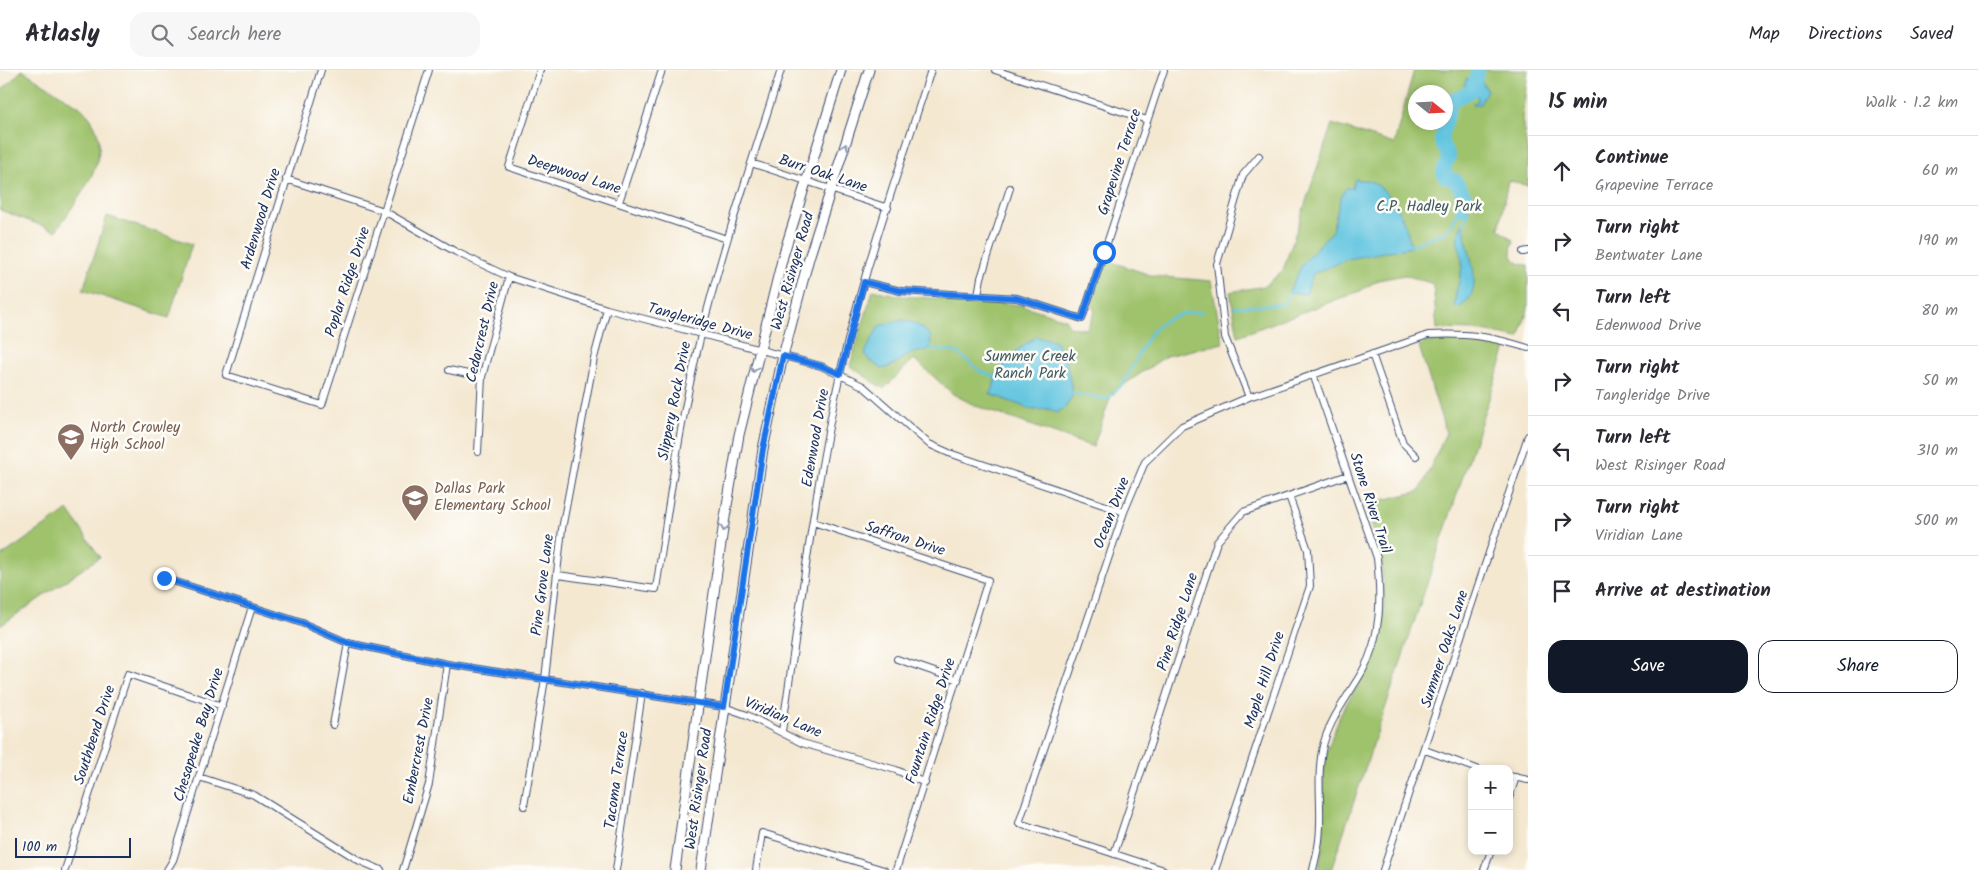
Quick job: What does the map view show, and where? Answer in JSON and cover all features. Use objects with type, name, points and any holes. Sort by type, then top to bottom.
[{"type":"main road","name":"West Risinger Road","points":[[675,870],[734,463],[758,351],[783,256],[841,70]]},
{"type":"main road","name":"West Risinger Road","points":[[701,870],[763,449],[783,356],[809,258],[869,70]]},
{"type":"street","name":"Ardenwood Drive","points":[[226,375],[321,70]]},
{"type":"street","name":"Poplar Ridge Drive","points":[[226,375],[322,405],[429,70]]},
{"type":"street","name":"Deepwood Lane","points":[[540,70],[509,167],[620,202],[727,239]]},
{"type":"street","points":[[620,202],[662,70]]},
{"type":"street","name":"Slippery Rock Drive","points":[[558,575],[656,589],[682,423],[701,335],[727,239],[781,70]]},
{"type":"street","name":"Edenwood Drive","points":[[782,731],[813,522],[840,374],[864,282],[931,70]]},
{"type":"street","points":[[995,70],[1147,120]]},
{"type":"street","name":"Grapevine Terrace","points":[[978,295],[1017,298],[1082,319],[1164,70]]},
{"type":"street","points":[[1249,397],[1225,337],[1217,264],[1243,175],[1259,156]]},
{"type":"street","name":"Burr Oak Lane","points":[[751,164],[888,208]]},
{"type":"street","name":"Tangleridge Drive","points":[[286,179],[384,211],[456,252],[509,277],[607,309],[758,351],[821,366],[840,374],[870,391],[929,444],[949,453],[1124,512]]},
{"type":"street","points":[[864,282],[901,291],[978,295],[981,278],[1010,188]]},
{"type":"street","name":"Cedarcrest Drive","points":[[478,452],[482,377],[509,277]]},
{"type":"street","name":"Pine Grove Lane","points":[[524,806],[545,679],[562,529],[594,358],[607,309]]},
{"type":"street","name":"Ocean Drive","points":[[1164,870],[1019,823],[1124,512],[1146,462],[1182,426],[1249,397],[1428,335],[1459,334],[1489,336],[1528,348]]},
{"type":"street","points":[[1372,354],[1403,443],[1416,456]]},
{"type":"street","points":[[448,370],[482,377]]},
{"type":"street","name":"Stone River Trail","points":[[1313,374],[1377,558],[1380,586],[1380,617],[1363,670],[1334,717],[1324,742],[1319,765],[1319,840],[1313,870]]},
{"type":"street","name":"Summer Oaks Lane","points":[[1383,870],[1425,750],[1528,436]]},
{"type":"street","name":"Pine Ridge Lane","points":[[1114,854],[1217,542],[1243,512],[1348,475]]},
{"type":"street","name":"Maple Hill Drive","points":[[1215,870],[1310,586],[1308,550],[1289,496]]},
{"type":"street","name":"Saffron Drive","points":[[813,522],[988,580]]},
{"type":"street","name":"Viridian Lane","points":[[164,578],[302,623],[348,643],[447,664],[724,707],[782,731],[802,743],[896,770],[925,783]]},
{"type":"street","name":"Fountain Ridge Drive","points":[[896,870],[958,680],[988,580]]},
{"type":"street","name":"Chesapeake Bay Drive","points":[[168,870],[173,860],[252,607]]},
{"type":"street","points":[[333,725],[348,643]]},
{"type":"street","points":[[898,659],[958,680]]},
{"type":"street","name":"Embercrest Drive","points":[[403,870],[429,784],[447,664]]},
{"type":"street","name":"Southbend Drive","points":[[65,870],[128,674],[222,706]]},
{"type":"street","name":"Tacoma Terrace","points":[[616,870],[642,693]]},
{"type":"street","points":[[1425,750],[1468,766]]},
{"type":"street","points":[[199,777],[254,796],[360,861],[381,870]]},
{"type":"street","points":[[1513,777],[1528,780]]},
{"type":"street","points":[[756,870],[762,833],[884,870]]},
{"type":"street","points":[[1484,870],[1490,855]]},
{"type":"green space","points":[[22,70],[80,107],[93,122],[99,138],[99,154],[94,170],[86,186],[56,231],[0,210],[0,92]]},
{"type":"green space","name":"C.P. Hadley Park","points":[[1414,70],[1528,70],[1522,119],[1528,157],[1528,186],[1508,180],[1499,229],[1514,241],[1511,250],[1513,258],[1519,263],[1528,265],[1528,309],[1519,338],[1477,330],[1437,329],[1433,284],[1405,275],[1378,280],[1360,291],[1238,336],[1230,292],[1265,286],[1283,270],[1332,124],[1394,144],[1408,92],[1408,130],[1453,130],[1453,85],[1410,85]]},
{"type":"green space","points":[[107,216],[192,244],[169,318],[83,290]]},
{"type":"green space","name":"Summer Creek Ranch Park","points":[[1106,260],[1153,276],[1211,281],[1223,343],[1166,356],[1112,393],[1093,447],[976,406],[953,394],[914,359],[884,389],[850,366],[873,290],[902,296],[1021,305],[1065,319],[1070,327],[1087,329],[1095,312],[1091,304]]},
{"type":"green space","points":[[1454,338],[1507,345],[1331,870],[1318,870],[1323,840],[1323,784],[1327,752],[1342,712],[1365,674],[1375,652],[1384,610],[1382,569],[1366,504],[1420,491],[1446,433],[1419,346],[1423,343]]},
{"type":"green space","points":[[68,510],[100,557],[0,626],[0,557]]},
{"type":"water","points":[[1467,78],[1471,84],[1477,79],[1481,80],[1487,90],[1480,104],[1474,105],[1473,103],[1478,101],[1477,92],[1474,91],[1464,97],[1470,90],[1464,85]]},
{"type":"water","points":[[1355,179],[1370,181],[1379,186],[1393,201],[1406,228],[1411,247],[1348,259],[1313,274],[1306,294],[1288,293],[1303,263],[1332,231],[1341,197],[1346,188],[1352,188]]},
{"type":"water","points":[[1462,224],[1464,224],[1474,281],[1473,292],[1467,301],[1458,308],[1455,307],[1455,301],[1461,274],[1462,256],[1458,238]]},
{"type":"water","points":[[902,320],[911,322],[928,333],[931,337],[930,349],[910,354],[889,367],[882,369],[869,360],[865,353],[879,326]]},
{"type":"water","points":[[1036,337],[1054,340],[1063,352],[1068,354],[1065,357],[1073,394],[1066,407],[1057,413],[1049,409],[1033,410],[990,394],[993,390],[996,376],[1004,364],[1019,349]]},
{"type":"waterway","points":[[1453,100],[1473,90],[1478,70]]},
{"type":"waterway","points":[[1443,130],[1441,141],[1449,157],[1443,172],[1445,177],[1455,180],[1466,198],[1462,208]]},
{"type":"waterway","points":[[1464,203],[1468,208],[1464,224]]},
{"type":"waterway","points":[[1410,246],[1447,231],[1462,208]]},
{"type":"waterway","points":[[1235,307],[1284,304],[1290,292]]},
{"type":"waterway","points":[[1071,393],[1107,399],[1120,387],[1152,332],[1163,322],[1180,315],[1202,312]]},
{"type":"waterway","points":[[930,349],[957,352],[981,372],[998,377]]},
{"type":"place","name":"North Crowley High School","points":[[71,461]]},
{"type":"place","name":"Dallas Park Elementary School","points":[[415,522]]},
{"type":"route","points":[[164,578],[302,623],[348,643],[447,664],[724,707],[763,449],[783,356],[821,366],[840,374],[864,282],[901,291],[1017,298],[1036,302],[1082,319],[1104,252]]}]
